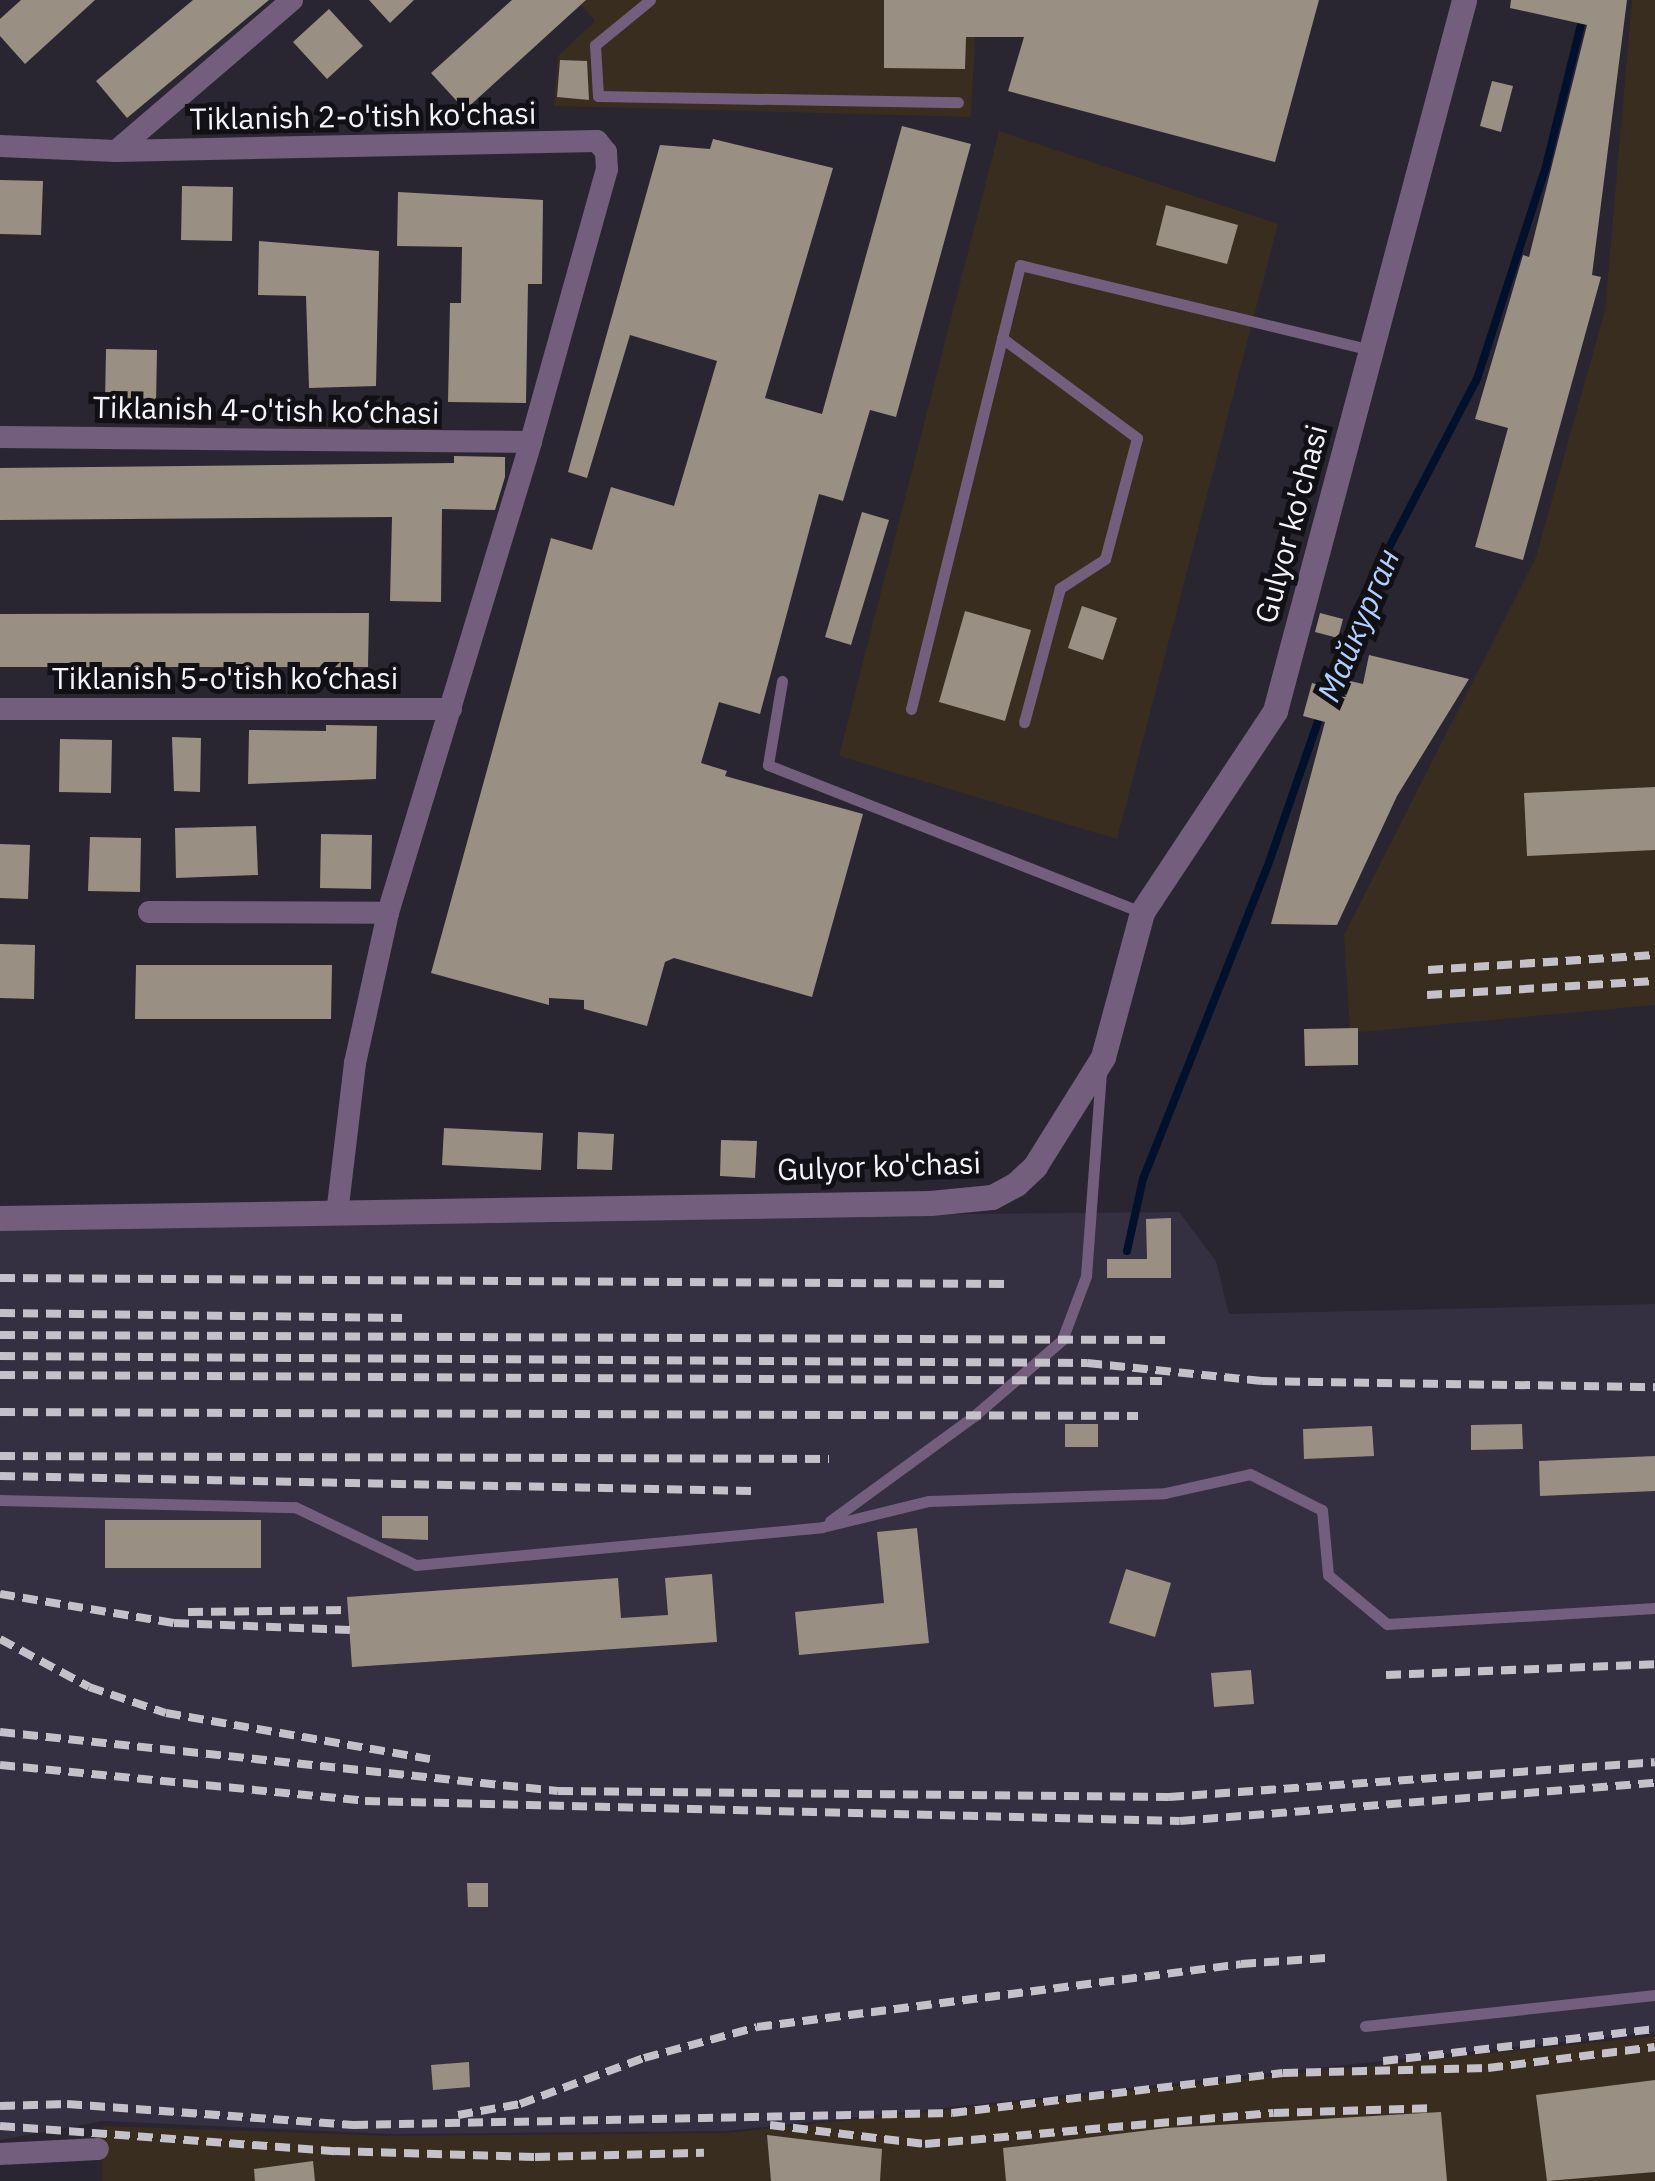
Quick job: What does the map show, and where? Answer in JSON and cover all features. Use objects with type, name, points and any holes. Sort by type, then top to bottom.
[{"type":"street","name":"Tiklanish 2-o'tish ko'chasi","points":[[116,151],[292,0]]},
{"type":"street","name":"Gulyor ko'chasi","points":[[0,1218],[992,1198],[1036,1166],[1102,1056],[1142,912],[1275,711],[1464,0]]},
{"type":"street","name":"Tiklanish 2-o'tish ko'chasi","points":[[0,146],[116,151],[596,141],[606,152],[607,169],[531,442]]},
{"type":"street","name":"Tiklanish 4-o'tish ko‘chasi","points":[[0,437],[531,442]]},
{"type":"street","points":[[337,1214],[355,1063],[388,913],[531,442]]},
{"type":"street","name":"Tiklanish 5-o'tish ko‘chasi","points":[[0,709],[451,709]]},
{"type":"street","points":[[149,912],[388,913]]},
{"type":"street","points":[[0,2154],[98,2149]]},
{"type":"lane","points":[[650,0],[594,45],[598,96],[958,102]]},
{"type":"lane","points":[[911,708],[1020,265],[1371,350]]},
{"type":"lane","points":[[1002,338],[1137,438],[1105,559],[1060,588],[1024,722]]},
{"type":"lane","points":[[782,682],[768,765],[1142,912]]},
{"type":"lane","points":[[822,1526],[974,1416],[1062,1340],[1086,1276],[1102,1056]]},
{"type":"lane","points":[[0,1500],[295,1507],[416,1566],[822,1526],[929,1501],[1165,1493],[1250,1474],[1322,1510],[1328,1575],[1386,1624],[1655,1608]]},
{"type":"lane","points":[[1365,2026],[1655,1994]]},
{"type":"shaded area","points":[[577,0],[977,0],[971,117],[554,106],[558,56],[595,21]]},
{"type":"shaded area","points":[[1632,0],[1655,0],[1655,1005],[1350,1033],[1344,935],[1536,557],[1605,310]]},
{"type":"shaded area","points":[[999,131],[1278,224],[1117,839],[839,756]]},
{"type":"shaded area","points":[[1179,1212],[1216,1261],[1229,1314],[1655,1304],[1655,2032],[727,2131],[392,2134],[103,2121],[0,2140],[0,1223]]},
{"type":"shaded area","points":[[1655,2036],[1655,2181],[102,2181],[103,2126],[390,2136],[727,2133]]},
{"type":"building","points":[[21,0],[95,0],[25,64],[0,36],[0,19]]},
{"type":"building","points":[[193,0],[269,0],[127,118],[96,81]]},
{"type":"building","points":[[369,0],[414,0],[390,23]]},
{"type":"building","points":[[512,0],[586,0],[465,110],[431,73]]},
{"type":"building","points":[[884,0],[1319,0],[1275,162],[1008,91],[1024,37],[966,37],[965,69],[884,68]]},
{"type":"building","points":[[1511,0],[1627,0],[1592,275],[1601,277],[1523,560],[1475,547],[1508,428],[1475,419],[1523,255],[1529,257],[1587,25],[1510,8]]},
{"type":"building","points":[[329,9],[363,46],[327,79],[293,42]]},
{"type":"building","points":[[560,60],[587,61],[589,100],[557,97]]},
{"type":"building","points":[[1492,81],[1513,86],[1501,132],[1480,126]]},
{"type":"building","points":[[902,126],[971,144],[896,417],[870,410],[843,501],[819,494],[760,714],[719,702],[701,763],[727,771],[725,776],[863,814],[812,997],[674,958],[665,962],[647,1026],[584,1009],[584,1000],[549,998],[549,1005],[431,973],[551,538],[592,550],[611,487],[674,506],[717,361],[630,335],[587,478],[568,472],[660,145],[710,149],[713,139],[833,168],[765,398],[822,414]]},
{"type":"building","points":[[0,180],[43,181],[41,235],[0,234]]},
{"type":"building","points":[[182,186],[233,187],[232,241],[181,240]]},
{"type":"building","points":[[398,192],[543,200],[542,284],[528,284],[526,403],[448,402],[450,303],[461,303],[462,247],[397,246]]},
{"type":"building","points":[[1166,205],[1238,225],[1227,264],[1156,245]]},
{"type":"building","points":[[259,241],[379,251],[376,386],[309,388],[306,296],[258,295]]},
{"type":"building","points":[[106,349],[157,350],[156,404],[105,403]]},
{"type":"building","points":[[454,456],[505,457],[505,477],[495,510],[442,509],[441,602],[390,601],[392,517],[0,520],[0,468],[454,463]]},
{"type":"building","points":[[862,512],[889,520],[851,645],[825,637]]},
{"type":"building","points":[[1082,606],[1117,618],[1103,660],[1068,648]]},
{"type":"building","points":[[965,611],[1031,630],[1005,721],[939,702]]},
{"type":"building","points":[[369,613],[368,667],[0,667],[0,614]]},
{"type":"building","points":[[1320,613],[1343,619],[1338,638],[1315,632]]},
{"type":"building","points":[[1369,655],[1469,679],[1397,796],[1337,925],[1271,924],[1325,722],[1303,716],[1312,683],[1334,689],[1337,678],[1363,684]]},
{"type":"building","points":[[326,725],[377,726],[376,779],[248,784],[249,730],[326,731]]},
{"type":"building","points":[[172,737],[201,738],[200,792],[174,791]]},
{"type":"building","points":[[60,739],[112,740],[111,793],[59,792]]},
{"type":"building","points":[[1655,787],[1655,850],[1527,856],[1524,793]]},
{"type":"building","points":[[256,826],[258,875],[176,878],[175,828]]},
{"type":"building","points":[[321,834],[372,835],[371,889],[320,888]]},
{"type":"building","points":[[90,837],[141,838],[140,892],[88,891]]},
{"type":"building","points":[[0,844],[30,845],[28,899],[0,898]]},
{"type":"building","points":[[0,944],[35,945],[34,999],[0,998]]},
{"type":"building","points":[[136,965],[332,965],[331,1019],[135,1019]]},
{"type":"building","points":[[1358,1028],[1358,1065],[1305,1066],[1304,1029]]},
{"type":"building","points":[[444,1128],[543,1133],[541,1170],[442,1165]]},
{"type":"building","points":[[578,1132],[614,1134],[612,1170],[577,1169]]},
{"type":"building","points":[[721,1140],[757,1141],[755,1178],[720,1176]]},
{"type":"building","points":[[1171,1218],[1171,1278],[1107,1278],[1107,1259],[1147,1259],[1146,1219]]},
{"type":"building","points":[[1065,1424],[1098,1424],[1098,1447],[1065,1447]]},
{"type":"building","points":[[1522,1424],[1523,1449],[1471,1450],[1471,1425]]},
{"type":"building","points":[[1372,1426],[1374,1456],[1304,1459],[1303,1429]]},
{"type":"building","points":[[1655,1456],[1655,1491],[1540,1496],[1539,1461]]},
{"type":"building","points":[[382,1516],[428,1516],[428,1540],[382,1538]]},
{"type":"building","points":[[105,1520],[261,1520],[261,1568],[105,1568]]},
{"type":"building","points":[[917,1528],[929,1643],[799,1655],[795,1612],[884,1603],[877,1532]]},
{"type":"building","points":[[1126,1569],[1171,1583],[1155,1637],[1109,1623]]},
{"type":"building","points":[[712,1574],[717,1642],[352,1667],[347,1597],[618,1578],[621,1618],[668,1615],[665,1578]]},
{"type":"building","points":[[1251,1670],[1254,1704],[1214,1707],[1211,1673]]},
{"type":"building","points":[[467,1883],[488,1883],[488,1907],[468,1907]]},
{"type":"building","points":[[469,2062],[470,2087],[433,2090],[431,2065]]},
{"type":"building","points":[[1655,2080],[1655,2172],[1547,2181],[1536,2095]]},
{"type":"building","points":[[1441,2112],[1447,2181],[1006,2181],[1003,2148],[1166,2128]]},
{"type":"building","points":[[767,2135],[882,2149],[880,2181],[771,2181]]},
{"type":"building","points":[[313,2161],[315,2181],[255,2181],[254,2169]]},
{"type":"waterway","name":"Майкурган","points":[[1327,695],[1355,613],[1477,379],[1545,170],[1587,0]]},
{"type":"waterway","name":"Майкурган","points":[[1127,1251],[1143,1179],[1267,868],[1321,713]]},
{"type":"railway","points":[[1428,970],[1655,955]]},
{"type":"railway","points":[[1427,995],[1655,981]]},
{"type":"railway","points":[[0,1278],[1007,1284]]},
{"type":"railway","points":[[0,1313],[402,1318]]},
{"type":"railway","points":[[0,1335],[1166,1340]]},
{"type":"railway","points":[[0,1356],[1087,1363],[1262,1381],[1655,1387]]},
{"type":"railway","points":[[0,1375],[1162,1381]]},
{"type":"railway","points":[[0,1412],[1138,1416]]},
{"type":"railway","points":[[0,1456],[829,1459]]},
{"type":"railway","points":[[0,1476],[752,1491]]},
{"type":"railway","points":[[0,1594],[174,1623],[350,1630]]},
{"type":"railway","points":[[188,1612],[348,1610]]},
{"type":"railway","points":[[0,1639],[89,1687],[166,1713],[430,1759]]},
{"type":"railway","points":[[1386,1675],[1655,1664]]},
{"type":"railway","points":[[0,1732],[558,1791],[1169,1797],[1655,1762]]},
{"type":"railway","points":[[0,1765],[365,1801],[1180,1821],[1655,1783]]},
{"type":"railway","points":[[458,2115],[520,2104],[644,2058],[757,2027],[1241,1964],[1326,1958]]},
{"type":"railway","points":[[1383,2061],[1655,2029]]},
{"type":"railway","points":[[0,2106],[67,2104],[353,2125],[952,2113],[1283,2073],[1488,2068],[1655,2047]]},
{"type":"railway","points":[[770,2125],[925,2144],[1274,2113],[1429,2108]]},
{"type":"railway","points":[[0,2126],[335,2151],[535,2157],[704,2153]]}]
